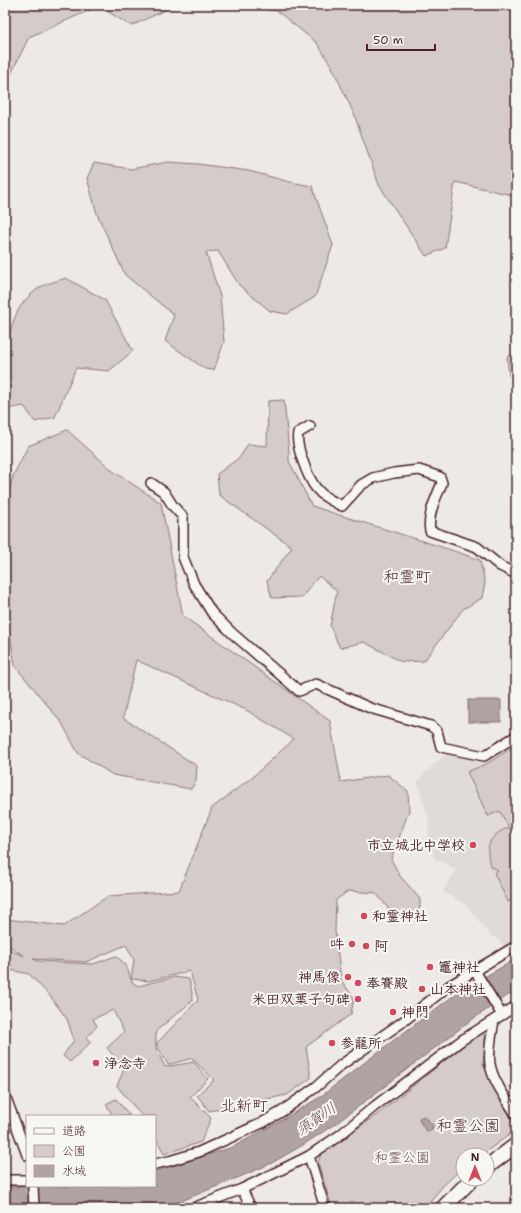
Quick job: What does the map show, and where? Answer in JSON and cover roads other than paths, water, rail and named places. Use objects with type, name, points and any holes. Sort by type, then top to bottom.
[{"type":"highway","points":[[495,1161],[516,1145]]},
{"type":"highway","points":[[443,1208],[464,1187]]},
{"type":"street","points":[[310,426],[298,433],[297,438],[300,456],[316,488],[326,498],[342,506],[361,485],[373,478],[394,473],[419,470],[440,477],[442,484],[432,509],[429,524],[430,531],[478,547],[500,566],[516,574]]},
{"type":"street","points":[[151,483],[164,492],[173,506],[183,517],[183,558],[194,584],[212,613],[232,633],[299,691],[316,684],[370,708],[431,726],[437,731],[441,747],[484,756],[516,736]]},
{"type":"street","points":[[156,1164],[199,1152],[262,1123],[281,1112],[316,1087],[341,1065],[401,1023],[448,986],[477,974],[495,958],[516,946]]},
{"type":"street","points":[[477,974],[498,1015],[489,1055],[490,1065],[496,1081],[516,1114]]},
{"type":"street","points":[[193,1208],[242,1189],[309,1156],[340,1135],[374,1106],[444,1053],[498,1015],[516,1006]]},
{"type":"street","points":[[5,1095],[26,1152]]},
{"type":"street","points":[[309,1156],[325,1208]]},
{"type":"street","points":[[5,1180],[26,1183]]},
{"type":"street","points":[[31,1187],[34,1208]]},
{"type":"street","points":[[242,1189],[251,1208]]},
{"type":"water","points":[[468,700],[501,700],[501,722],[468,722]]},
{"type":"water","name":"須賀川","points":[[516,959],[516,990],[470,1021],[338,1122],[270,1164],[179,1202],[157,1208],[5,1208],[5,1187],[156,1187],[156,1171],[233,1147],[282,1120],[320,1097],[460,991]]},
{"type":"water","points":[[424,1116],[433,1126],[431,1131],[426,1131],[420,1122],[419,1118]]},
{"type":"place","name":"市立城北中学校","points":[[473,845]]},
{"type":"place","name":"和霊神社","points":[[364,916]]},
{"type":"place","name":"吽","points":[[352,944]]},
{"type":"place","name":"阿","points":[[366,946]]},
{"type":"place","name":"竈神社","points":[[430,967]]},
{"type":"place","name":"神馬像","points":[[348,977]]},
{"type":"place","name":"奉賽殿","points":[[358,983]]},
{"type":"place","name":"山本神社","points":[[422,989]]},
{"type":"place","name":"米田双葉子句碑","points":[[358,999]]},
{"type":"place","name":"神門","points":[[393,1012]]},
{"type":"place","name":"参籠所","points":[[332,1043]]},
{"type":"place","name":"浄念寺","points":[[96,1063]]},
{"type":"district","name":"和霊町","points":[[407,576]]},
{"type":"district","name":"北新町","points":[[244,1105]]},
{"type":"district","name":"和霊公園","points":[[468,1125]]}]
